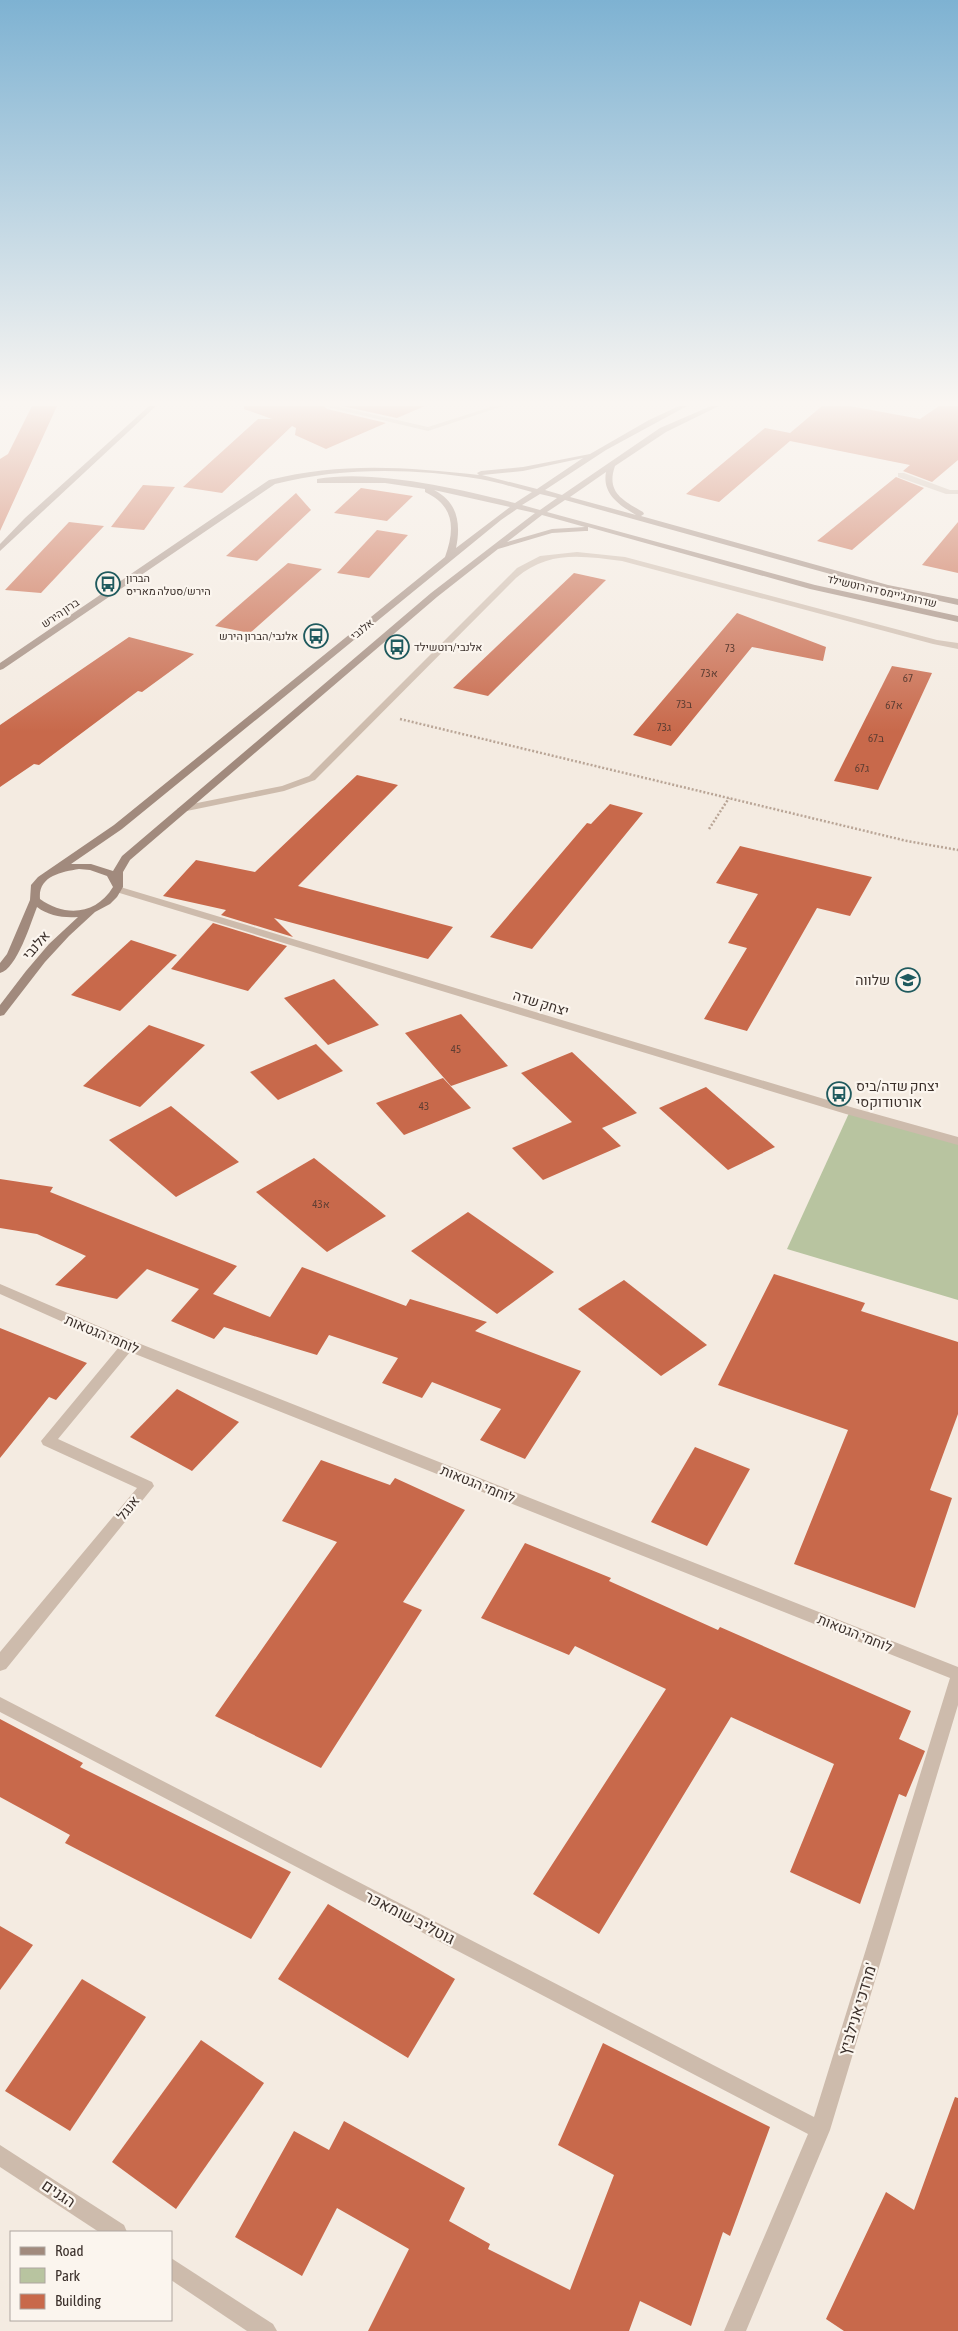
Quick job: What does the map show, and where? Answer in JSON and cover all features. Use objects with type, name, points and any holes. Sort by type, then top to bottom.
[{"type":"street","points":[[0,550],[34,515]]},
{"type":"street","name":"ברון הירש","points":[[0,667],[226,515]]},
{"type":"street","points":[[447,561],[456,537],[454,515]]},
{"type":"street","name":"אלנבי","points":[[0,970],[12,955],[35,900],[33,892],[36,885],[118,826],[505,515]]},
{"type":"street","name":"אלנבי","points":[[0,1013],[46,954],[79,919],[110,900],[117,886],[118,872],[126,858],[478,559],[536,515]]},
{"type":"street","name":"שדרות ג'יימס דה רוטשילד","points":[[550,515],[798,583],[958,619]]},
{"type":"street","name":"שדרות ג'יימס דה רוטשילד","points":[[627,515],[887,587],[958,602]]},
{"type":"street","points":[[641,515],[653,522]]},
{"type":"street","points":[[478,559],[518,540],[560,530],[582,529],[617,533]]},
{"type":"street","points":[[182,809],[284,788],[312,778],[378,714],[513,576],[530,562],[554,556],[596,555],[622,559],[958,646]]},
{"type":"street","name":"אלנבי","points":[[53,872],[72,867],[91,867],[111,874],[117,886]]},
{"type":"street","name":"יצחק שדה","points":[[117,886],[850,1111],[958,1141]]},
{"type":"street","name":"אלנבי","points":[[35,900],[51,911],[64,913],[86,912],[102,905]]},
{"type":"street","name":"לוחמי הגטאות","points":[[0,1289],[128,1345],[958,1674]]},
{"type":"street","name":"אנגל","points":[[0,1664],[147,1486],[48,1441],[128,1345]]},
{"type":"street","name":"מרדכי אנילביץ'","points":[[735,2331],[820,2130],[958,1678]]},
{"type":"street","name":"גוטליב שומאכר","points":[[0,1704],[820,2130]]},
{"type":"street","name":"הגנים","points":[[0,2155],[115,2231]]},
{"type":"street","points":[[172,2269],[266,2331]]},
{"type":"path","points":[[378,714],[907,841],[958,850]]},
{"type":"path","points":[[709,829],[730,798]]},
{"type":"green space","points":[[850,1111],[958,1141],[958,1300],[787,1249]]},
{"type":"building","points":[[0,515],[7,515],[0,531]]},
{"type":"building","points":[[120,515],[155,515],[144,530],[111,527]]},
{"type":"building","points":[[272,515],[306,515],[257,561],[226,556]]},
{"type":"building","points":[[346,515],[393,515],[387,521]]},
{"type":"building","points":[[849,515],[893,515],[852,550],[817,541]]},
{"type":"building","points":[[69,522],[104,526],[41,593],[5,590]]},
{"type":"building","points":[[958,522],[958,573],[922,565]]},
{"type":"building","points":[[377,530],[408,535],[369,578],[337,573]]},
{"type":"building","points":[[288,563],[322,569],[250,633],[215,626]]},
{"type":"building","points":[[574,573],[606,580],[488,696],[453,688]]},
{"type":"building","points":[[737,613],[826,647],[823,661],[752,647],[671,746],[633,735]]},
{"type":"building","points":[[129,637],[194,654],[142,692],[138,691],[39,765],[34,764],[0,787],[0,725]]},
{"type":"building","points":[[892,666],[932,673],[878,790],[834,781]]},
{"type":"building","points":[[357,775],[398,785],[298,886],[453,927],[428,959],[274,918],[293,937],[221,915],[226,910],[163,896],[196,860],[255,872]]},
{"type":"building","points":[[610,804],[643,813],[532,949],[490,937],[587,823],[591,824]]},
{"type":"building","points":[[740,846],[872,877],[850,916],[817,908],[747,1031],[704,1019],[747,948],[728,943],[758,894],[716,883]]},
{"type":"building","points":[[213,923],[287,946],[248,991],[171,969]]},
{"type":"building","points":[[131,940],[177,955],[120,1011],[71,995]]},
{"type":"building","points":[[334,979],[379,1025],[328,1045],[284,998]]},
{"type":"building","points":[[461,1014],[508,1066],[451,1086],[405,1033]]},
{"type":"building","points":[[149,1025],[205,1045],[140,1107],[83,1086]]},
{"type":"building","points":[[316,1044],[343,1071],[278,1100],[250,1072]]},
{"type":"building","points":[[572,1052],[637,1113],[602,1128],[621,1146],[543,1180],[512,1148],[572,1122],[521,1073]]},
{"type":"building","points":[[443,1078],[471,1108],[404,1135],[376,1103]]},
{"type":"building","points":[[706,1087],[775,1147],[728,1170],[659,1108]]},
{"type":"building","points":[[171,1106],[239,1162],[176,1197],[109,1140]]},
{"type":"building","points":[[314,1158],[386,1216],[327,1252],[256,1192]]},
{"type":"building","points":[[0,1179],[53,1187],[50,1192],[237,1266],[213,1294],[270,1317],[302,1267],[406,1306],[410,1299],[487,1322],[475,1331],[581,1371],[525,1459],[480,1440],[501,1409],[432,1382],[422,1398],[382,1383],[398,1358],[329,1335],[317,1355],[224,1327],[214,1339],[171,1321],[199,1289],[147,1269],[117,1299],[55,1285],[86,1256],[37,1234],[0,1228]]},
{"type":"building","points":[[468,1212],[554,1272],[497,1314],[411,1251]]},
{"type":"building","points":[[774,1274],[865,1303],[861,1311],[958,1342],[958,1414],[930,1490],[952,1498],[915,1608],[794,1564],[848,1430],[718,1385]]},
{"type":"building","points":[[624,1280],[707,1345],[661,1376],[578,1309]]},
{"type":"building","points":[[0,1328],[87,1363],[56,1400],[49,1397],[0,1458]]},
{"type":"building","points":[[177,1389],[239,1422],[192,1471],[130,1437]]},
{"type":"building","points":[[695,1447],[750,1469],[707,1546],[651,1522]]},
{"type":"building","points":[[321,1460],[390,1485],[395,1478],[465,1510],[403,1602],[422,1610],[321,1768],[215,1716],[337,1542],[282,1521]]},
{"type":"building","points":[[525,1543],[611,1578],[609,1581],[718,1630],[720,1627],[911,1711],[899,1739],[925,1751],[906,1797],[899,1794],[860,1904],[790,1872],[834,1764],[731,1717],[599,1934],[533,1894],[666,1689],[575,1646],[569,1655],[481,1618]]},
{"type":"building","points":[[0,1719],[83,1763],[80,1767],[291,1872],[251,1939],[65,1843],[70,1835],[0,1797]]},
{"type":"building","points":[[328,1904],[455,1979],[408,2058],[278,1979]]},
{"type":"building","points":[[0,1926],[33,1945],[0,1990]]},
{"type":"building","points":[[82,1979],[146,2017],[70,2131],[5,2091]]},
{"type":"building","points":[[201,2040],[264,2083],[176,2209],[112,2162]]},
{"type":"building","points":[[603,2043],[770,2127],[730,2236],[723,2232],[691,2326],[640,2301],[629,2331],[368,2331],[409,2249],[337,2208],[302,2276],[235,2237],[294,2131],[329,2150],[344,2121],[465,2188],[449,2221],[490,2244],[488,2249],[570,2290],[614,2175],[558,2145]]},
{"type":"building","points":[[955,2097],[958,2098],[958,2331],[844,2331],[826,2319],[886,2192],[914,2210]]},
{"type":"place","name":"הברון הירש/סטלה מאריס","points":[[108,584]]},
{"type":"place","name":"אלנבי/הברון הירש","points":[[316,636]]},
{"type":"place","name":"אלנבי/רוטשילד","points":[[397,647]]},
{"type":"place","name":"שלווה","points":[[908,980]]},
{"type":"place","name":"יצחק שדה/ביס אורטודוקסי","points":[[839,1094]]}]
